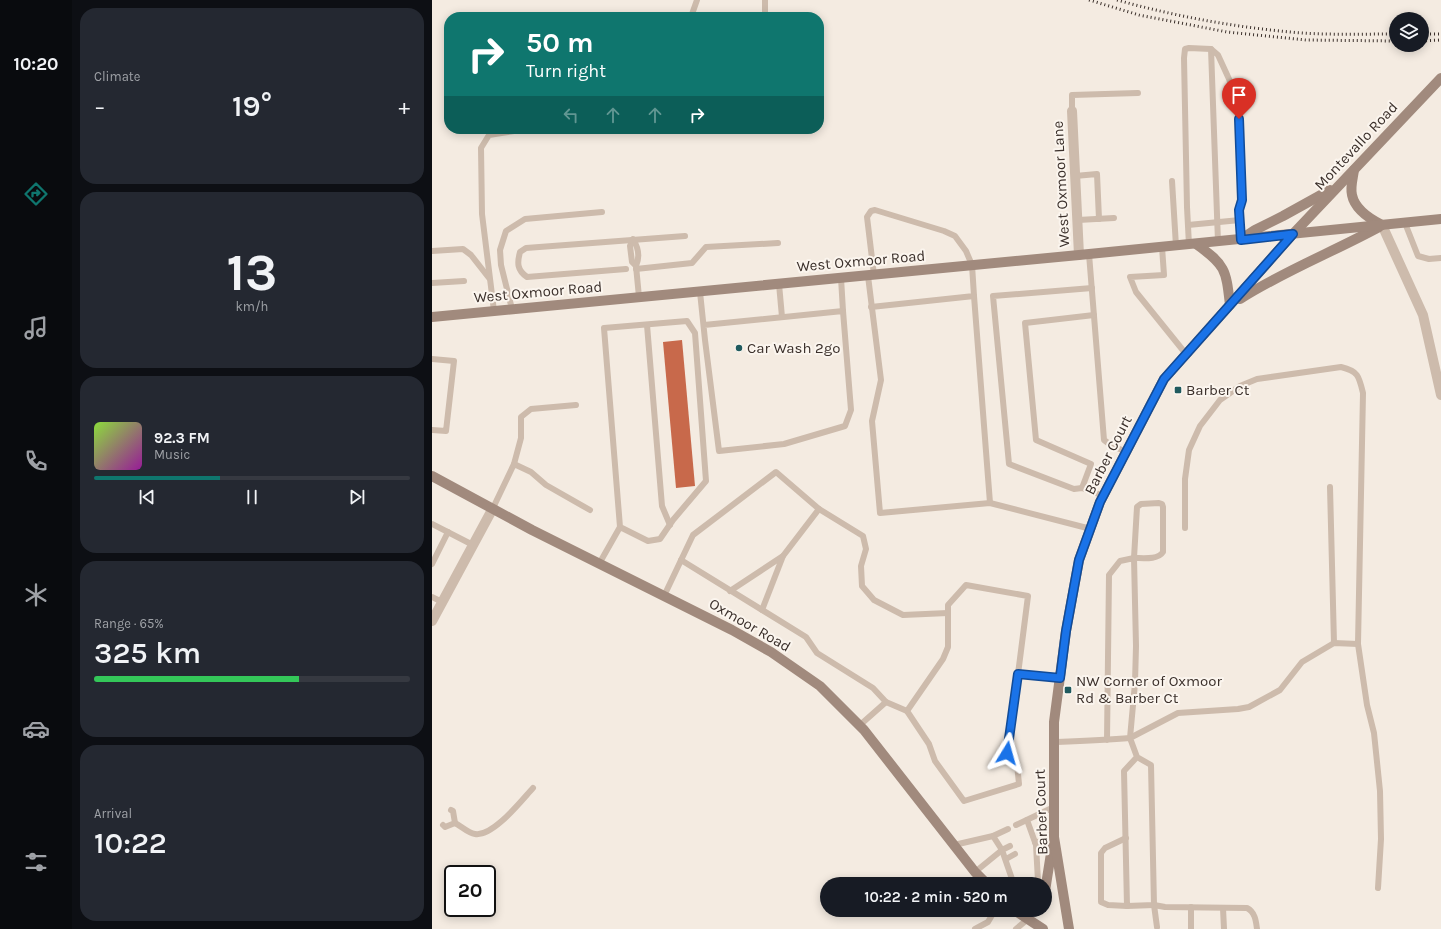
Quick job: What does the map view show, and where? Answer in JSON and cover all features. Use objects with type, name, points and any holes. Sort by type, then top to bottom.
[{"type":"main road","name":"Montevallo Road","points":[[1293,234],[1441,78]]},
{"type":"main road","points":[[1354,170],[1351,188],[1354,201],[1364,214],[1371,220],[1382,225]]},
{"type":"main road","points":[[1241,240],[1255,230],[1339,186]]},
{"type":"main road","name":"West Oxmoor Road","points":[[432,317],[1241,240],[1441,219]]},
{"type":"main road","points":[[1193,244],[1210,254],[1222,265],[1227,278],[1230,305],[1263,285],[1347,244],[1382,225]]},
{"type":"main road","name":"Barber Court","points":[[1070,929],[1053,839],[1054,722],[1066,631],[1079,560],[1104,496],[1164,379],[1293,234]]},
{"type":"main road","name":"Oxmoor Road","points":[[432,476],[532,530],[732,630],[771,652],[820,686],[860,726],[979,877]]},
{"type":"main road","points":[[1047,877],[1053,839]]},
{"type":"main road","points":[[1025,917],[1043,929]]},
{"type":"street","name":"West Oxmoor Lane","points":[[1072,111],[1078,220],[1084,255]]},
{"type":"street","points":[[1382,225],[1423,315],[1438,371],[1441,395]]},
{"type":"street","points":[[432,622],[493,508]]},
{"type":"lane","points":[[693,12],[697,0]]},
{"type":"lane","points":[[765,0],[765,12]]},
{"type":"lane","points":[[1193,244],[1188,225],[1184,52],[1189,48],[1211,49],[1218,55],[1238,104],[1242,200],[1239,210],[1241,240]]},
{"type":"lane","points":[[1211,49],[1218,242]]},
{"type":"lane","points":[[1072,111],[1072,96],[1138,93]]},
{"type":"lane","points":[[494,311],[482,214],[481,148],[489,135],[495,134]]},
{"type":"lane","points":[[1075,176],[1097,174],[1099,219]]},
{"type":"lane","points":[[1172,181],[1176,246]]},
{"type":"lane","points":[[990,503],[972,266],[966,251],[955,236],[944,230],[875,210],[871,211],[867,217],[871,275],[871,307],[880,380],[872,421],[880,513],[990,503],[1091,528]]},
{"type":"lane","points":[[512,310],[501,265],[500,250],[506,231],[525,218],[602,212]]},
{"type":"lane","points":[[1078,220],[1114,218]]},
{"type":"lane","points":[[1188,225],[1240,220]]},
{"type":"lane","points":[[1405,223],[1418,256],[1429,259],[1441,258]]},
{"type":"lane","points":[[626,269],[527,277],[522,273],[517,262],[520,252],[526,248],[685,236]]},
{"type":"lane","points":[[633,239],[637,245],[638,261],[636,267],[639,298]]},
{"type":"lane","points":[[636,267],[692,263],[706,247],[778,244]]},
{"type":"lane","points":[[1162,247],[1164,275],[1130,277],[1136,292],[1186,354]]},
{"type":"lane","points":[[486,248],[500,250]]},
{"type":"lane","points":[[432,251],[463,249],[471,255],[490,278]]},
{"type":"lane","points":[[1084,255],[1092,288],[1104,440],[1112,446],[1127,452]]},
{"type":"lane","points":[[700,292],[719,451],[733,450],[784,444],[845,426],[851,410],[841,278]]},
{"type":"lane","points":[[432,283],[464,280]]},
{"type":"lane","points":[[779,284],[782,317]]},
{"type":"lane","points":[[1092,288],[993,296],[1009,464],[1074,489],[1082,488],[1104,496]]},
{"type":"lane","points":[[871,307],[974,296]]},
{"type":"lane","points":[[704,325],[843,311]]},
{"type":"lane","points":[[1082,488],[1091,464],[1036,440],[1025,323],[1094,315]]},
{"type":"lane","points":[[599,564],[620,527],[604,328],[687,321],[695,333],[706,481],[660,539],[648,541],[620,527]]},
{"type":"lane","points":[[647,325],[662,506],[670,525]]},
{"type":"lane","points":[[432,359],[454,361],[446,431],[432,430]]},
{"type":"lane","points":[[1185,528],[1185,479],[1189,450],[1200,426],[1220,400],[1240,386],[1257,379],[1341,367],[1352,370],[1360,378],[1363,392],[1358,644],[1367,706],[1374,733],[1380,791],[1381,839],[1378,888]]},
{"type":"lane","points":[[493,508],[514,464],[522,438],[521,417],[531,409],[576,405]]},
{"type":"lane","points":[[514,464],[531,472],[546,485],[590,510]]},
{"type":"lane","points":[[664,596],[693,535],[776,472],[819,509],[863,536],[866,549],[862,566],[862,586],[874,600],[903,615],[948,613]]},
{"type":"lane","points":[[1330,487],[1334,643]]},
{"type":"lane","points":[[1107,740],[1109,575],[1120,560],[1134,558],[1157,557],[1161,555],[1163,552],[1162,504],[1141,504],[1137,507],[1134,558],[1136,676],[1130,738],[1137,757],[1151,765],[1154,905],[1157,927]]},
{"type":"lane","points":[[762,610],[783,556],[819,509]]},
{"type":"lane","points":[[432,524],[473,545]]},
{"type":"lane","points":[[432,564],[448,532]]},
{"type":"lane","points":[[730,591],[783,556]]},
{"type":"lane","points":[[681,560],[806,637],[817,653],[873,688],[886,702],[907,711],[929,744],[935,761],[964,801],[1019,784],[1017,764],[1007,753],[1028,596],[966,585],[948,604],[948,647],[944,659],[907,711]]},
{"type":"lane","points":[[432,597],[442,602]]},
{"type":"lane","points":[[1054,742],[1130,738],[1178,713],[1249,707],[1280,690],[1302,662],[1334,643],[1358,644]]},
{"type":"lane","points":[[1018,674],[1060,678]]},
{"type":"lane","points":[[860,726],[886,702]]},
{"type":"lane","points":[[1127,906],[1124,771],[1137,757]]},
{"type":"lane","points":[[444,825],[446,826],[455,823],[474,834],[485,834],[496,826],[533,788]]},
{"type":"lane","points":[[1016,825],[1054,807]]},
{"type":"lane","points":[[451,810],[453,811],[455,823]]},
{"type":"lane","points":[[1027,820],[1037,877]]},
{"type":"lane","points":[[954,844],[993,836],[1008,829]]},
{"type":"lane","points":[[993,836],[1002,850],[1011,877]]},
{"type":"lane","points":[[1126,838],[1105,848],[1101,853],[1102,902],[1108,905],[1127,906],[1154,905],[1165,907],[1247,908],[1251,910],[1256,921],[1257,929]]},
{"type":"lane","points":[[1032,842],[1053,839]]},
{"type":"lane","points":[[974,872],[1002,850],[1010,846]]},
{"type":"lane","points":[[1006,859],[1015,854]]},
{"type":"lane","points":[[1191,907],[1191,929]]},
{"type":"lane","points":[[1223,908],[1224,929]]},
{"type":"lane","points":[[975,929],[988,922],[991,917]]},
{"type":"lane","points":[[1016,929],[1028,919]]},
{"type":"building","points":[[682,340],[695,486],[676,488],[663,342]]},
{"type":"railway","points":[[1089,0],[1139,15],[1227,32],[1306,40],[1389,41]]},
{"type":"railway","points":[[1117,0],[1186,17],[1278,31],[1314,34],[1389,34]]},
{"type":"railway","points":[[1429,34],[1441,34]]},
{"type":"railway","points":[[1429,41],[1441,40]]},
{"type":"place","name":"Car Wash 2go","points":[[739,348]]},
{"type":"place","name":"Barber Ct","points":[[1178,390]]},
{"type":"place","name":"NW Corner of Oxmoor Rd & Barber Ct","points":[[1068,690]]},
{"type":"route","points":[[1007,753],[1018,674],[1060,678],[1066,631],[1079,560],[1100,502],[1164,379],[1293,234],[1241,240],[1239,210],[1242,200],[1242,175],[1239,119]]}]
